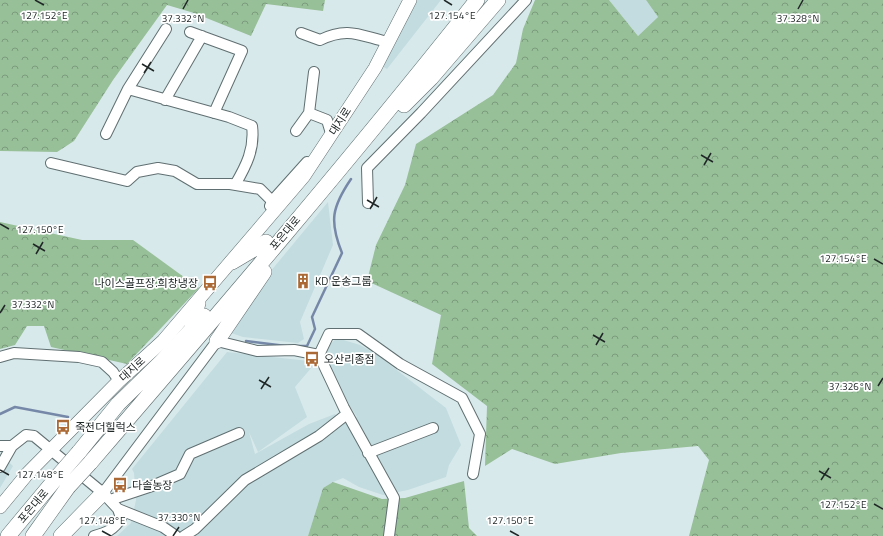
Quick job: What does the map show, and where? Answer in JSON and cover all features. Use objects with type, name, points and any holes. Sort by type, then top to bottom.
[{"type":"highway","name":"포은대로","points":[[8,536],[118,404],[191,330],[354,139],[469,0]]},
{"type":"highway","name":"포은대로","points":[[33,536],[68,488],[196,340],[364,139],[477,0]]},
{"type":"highway","points":[[217,341],[264,271],[325,193],[384,126],[431,78],[498,0]]},
{"type":"highway","points":[[364,139],[384,126]]},
{"type":"highway","points":[[325,193],[330,179]]},
{"type":"highway","points":[[232,262],[266,242]]},
{"type":"highway","points":[[191,330],[198,303]]},
{"type":"highway","points":[[61,536],[107,496]]},
{"type":"main road","name":"대지로","points":[[0,507],[28,473],[52,451],[119,381],[163,341],[198,303],[304,176],[375,68],[408,1]]},
{"type":"street","points":[[368,203],[366,168],[421,113],[526,0]]},
{"type":"street","points":[[106,134],[128,89],[166,29]]},
{"type":"street","points":[[190,32],[242,51],[214,113]]},
{"type":"street","points":[[301,33],[320,40],[331,35],[348,32],[388,42]]},
{"type":"street","points":[[165,100],[202,36]]},
{"type":"street","name":"대지로","points":[[260,228],[272,201],[305,165],[375,68]]},
{"type":"street","points":[[296,131],[309,113],[314,72]]},
{"type":"street","points":[[128,89],[214,113],[252,126],[254,140],[248,162],[235,185]]},
{"type":"street","points":[[309,113],[327,120],[330,130]]},
{"type":"street","points":[[51,163],[127,181],[138,172],[158,168],[175,171],[197,184],[235,185],[260,189],[272,201]]},
{"type":"street","points":[[319,355],[329,334],[358,334],[400,364],[462,398],[480,434],[473,474]]},
{"type":"street","points":[[107,496],[217,341],[257,351],[294,350],[319,355]]},
{"type":"street","points":[[0,357],[14,353],[79,357],[102,362],[113,372],[119,381]]},
{"type":"street","points":[[319,355],[347,414],[394,498],[390,536]]},
{"type":"street","points":[[184,536],[195,529],[245,480],[319,436],[347,414]]},
{"type":"street","points":[[368,453],[433,428]]},
{"type":"street","points":[[107,496],[152,486],[180,474],[190,454],[238,433]]},
{"type":"street","points":[[0,467],[12,446],[26,435],[34,436],[107,496],[118,509],[121,518],[116,528],[94,536]]},
{"type":"street","points":[[0,446],[12,446]]},
{"type":"street","points":[[118,509],[156,524],[176,536]]},
{"type":"shaded area","points":[[416,0],[441,0],[387,69],[382,66]]},
{"type":"shaded area","points":[[609,0],[646,0],[658,17],[638,36]]},
{"type":"shaded area","points":[[328,202],[333,245],[300,322],[304,339],[298,343],[243,337],[231,333],[270,272]]},
{"type":"shaded area","points":[[337,338],[360,345],[376,354],[446,408],[461,445],[449,465],[446,477],[408,490],[383,495],[359,487],[343,478],[333,482],[323,488],[308,536],[117,536],[131,523],[136,500],[134,473],[132,469],[227,352],[308,361],[312,367],[295,387],[307,417],[258,452],[249,432],[255,454],[309,424],[335,414],[342,423],[357,417],[329,373],[326,362],[327,347]]},
{"type":"shaded area","points":[[0,454],[13,466],[0,488]]},
{"type":"green space","points":[[0,0],[325,0],[323,11],[266,4],[251,36],[194,13],[167,5],[113,80],[74,141],[57,152],[0,151]]},
{"type":"green space","points":[[535,0],[609,0],[638,36],[658,17],[646,0],[883,0],[883,536],[689,536],[709,460],[698,446],[621,453],[555,464],[512,449],[485,466],[487,406],[432,364],[441,315],[367,281],[376,245],[405,185],[416,144],[493,95],[516,63],[523,29]]},
{"type":"green space","points":[[0,222],[82,240],[133,240],[199,288],[127,364],[51,347],[44,326],[27,326],[15,345],[0,349]]},
{"type":"green space","points":[[464,481],[469,528],[477,536],[308,536],[323,488],[333,482],[382,499],[405,498]]},
{"type":"waterway","points":[[295,346],[307,346],[315,329],[312,317],[342,253],[335,232],[334,214],[336,206],[351,179]]},
{"type":"waterway","points":[[246,341],[286,346]]},
{"type":"waterway","points":[[0,414],[15,407],[68,417]]},
{"type":"place","name":"KD 운송그룹","points":[[303,281]]},
{"type":"place","name":"나이스골프장.희창냉장","points":[[210,283]]},
{"type":"place","name":"오산리종점","points":[[312,359]]},
{"type":"place","name":"죽전더힐럭스","points":[[63,427]]},
{"type":"place","name":"다솔농장","points":[[120,485]]}]
